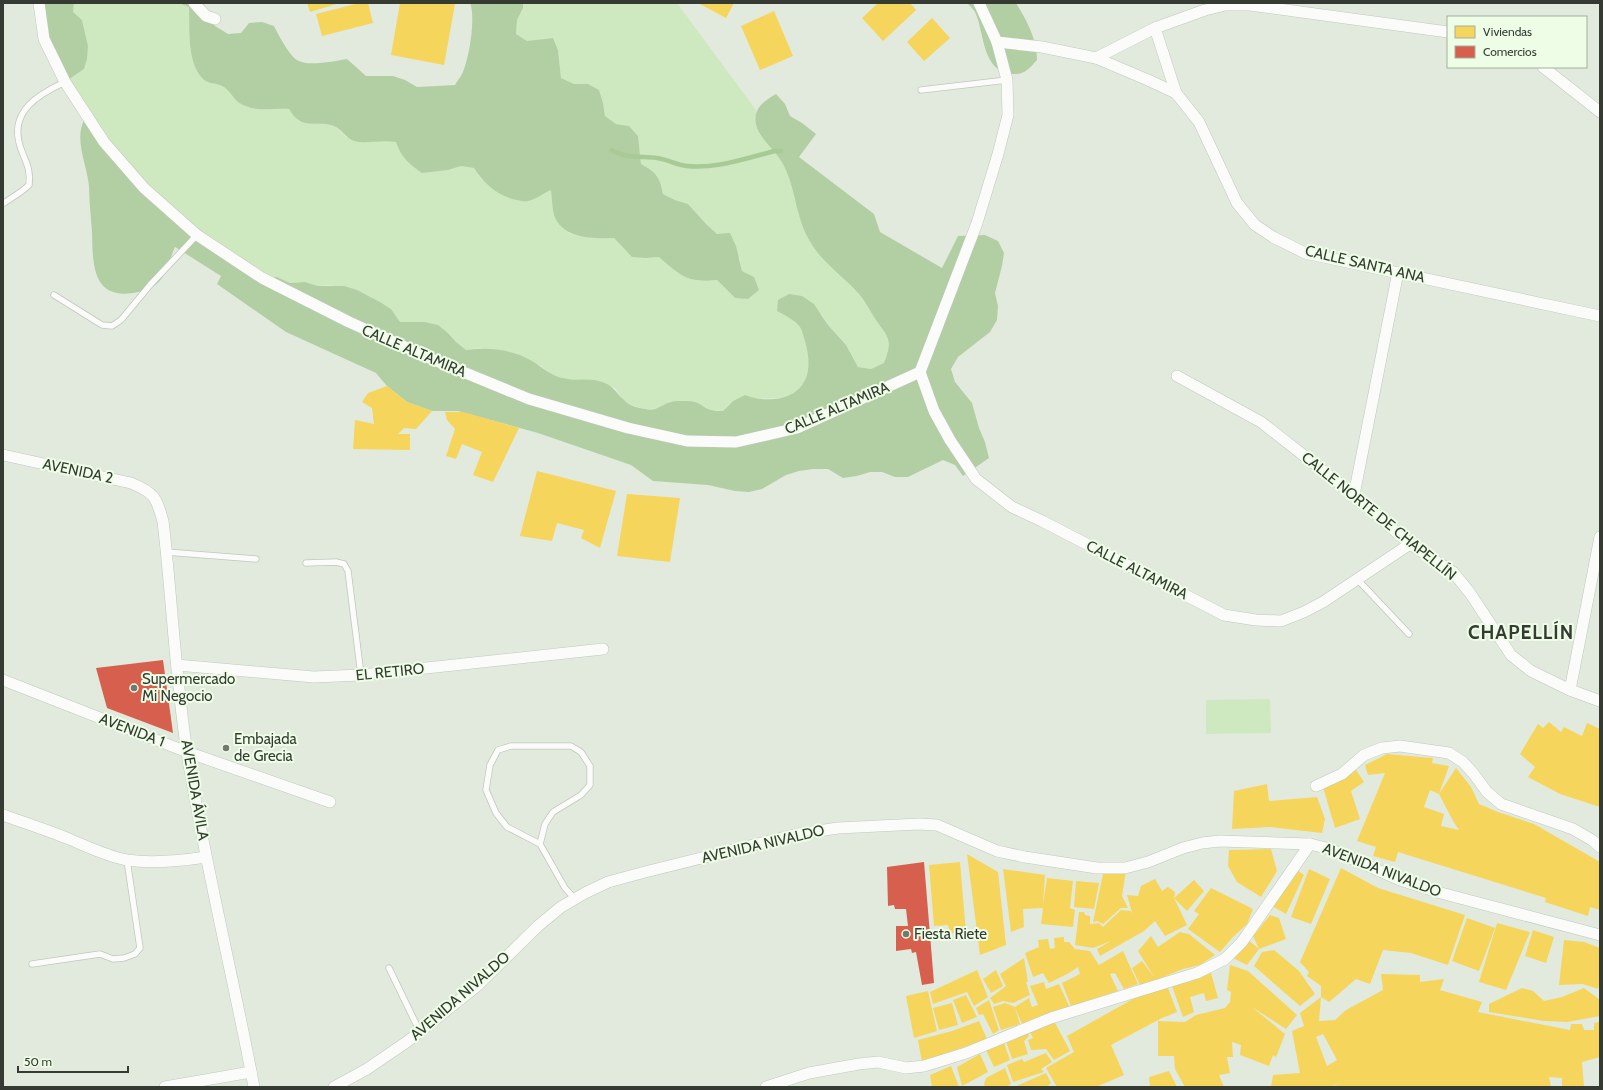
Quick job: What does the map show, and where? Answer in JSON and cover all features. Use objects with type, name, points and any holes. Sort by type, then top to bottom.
[{"type":"street","name":"CALLE ALTAMIRA","points":[[39,3],[44,39],[65,82],[104,142],[144,188],[197,235],[262,278],[348,322],[434,360],[529,399],[628,428],[687,441],[736,442],[797,428],[920,372],[934,411],[950,440],[976,479],[1012,506],[1042,520],[1224,615],[1256,620],[1281,621],[1304,612],[1323,602],[1410,544]]},
{"type":"street","points":[[194,3],[206,16],[215,20]]},
{"type":"street","points":[[920,372],[976,223],[998,154],[1008,115],[1007,80],[997,42],[978,3]]},
{"type":"street","points":[[1096,58],[1155,28],[1205,10],[1225,5],[1250,6],[1447,32]]},
{"type":"street","points":[[1155,28],[1176,93]]},
{"type":"street","name":"CALLE SANTA ANA","points":[[997,42],[1042,47],[1096,58],[1176,93],[1199,122],[1237,203],[1255,225],[1273,237],[1305,253],[1600,316]]},
{"type":"street","points":[[1544,68],[1600,112]]},
{"type":"street","points":[[1354,495],[1398,272]]},
{"type":"street","name":"CALLE NORTE DE CHAPELLÍN","points":[[1177,376],[1261,422],[1354,495],[1410,544],[1453,572],[1470,593],[1511,654],[1531,671],[1570,690],[1600,701]]},
{"type":"street","name":"AVENIDA 2","points":[[3,455],[131,483],[150,492]]},
{"type":"street","name":"AVENIDA ÁVILA","points":[[150,492],[157,501],[163,520],[176,665],[187,752],[206,857],[254,1087]]},
{"type":"street","points":[[1570,690],[1600,537]]},
{"type":"street","name":"EL RETIRO","points":[[176,665],[314,677],[361,675],[602,650]]},
{"type":"street","name":"AVENIDA 1","points":[[3,680],[187,752],[330,802]]},
{"type":"street","points":[[1316,786],[1342,774],[1364,755],[1382,748],[1400,746],[1449,753],[1462,762],[1473,773],[1487,792],[1500,804],[1573,829],[1592,840],[1600,847]]},
{"type":"street","points":[[3,814],[68,838],[106,855],[127,860],[185,860],[206,857]]},
{"type":"street","name":"AVENIDA NIVALDO","points":[[334,1087],[388,1056],[420,1032],[478,986],[538,926],[561,907],[608,882],[798,834],[838,828],[919,824],[936,826],[997,851],[1025,857],[1097,868],[1125,868],[1148,862],[1183,848],[1202,843],[1220,841],[1310,844],[1330,849],[1400,880],[1600,935]]},
{"type":"street","points":[[766,1087],[809,1073],[859,1064],[878,1062],[906,1068],[924,1066],[966,1053],[1051,1018],[1197,973],[1225,959],[1242,942],[1310,844]]},
{"type":"street","points":[[165,1087],[251,1072]]},
{"type":"lane","points":[[921,90],[1007,80]]},
{"type":"lane","points":[[4,203],[22,192],[29,185],[30,173],[17,132],[21,115],[34,99],[49,89],[65,82]]},
{"type":"lane","points":[[54,295],[102,325],[112,326],[121,320],[150,285],[197,235]]},
{"type":"lane","points":[[166,552],[256,559]]},
{"type":"lane","points":[[306,563],[336,562],[344,564],[348,571],[361,675]]},
{"type":"lane","points":[[1357,579],[1409,634]]},
{"type":"lane","points":[[540,844],[545,824],[553,812],[581,796],[590,785],[590,766],[581,752],[571,746],[510,746],[498,750],[490,765],[486,790],[496,813],[507,827],[540,844],[565,888],[575,899]]},
{"type":"lane","points":[[32,964],[100,954],[113,959],[124,958],[135,954],[140,948],[127,860]]},
{"type":"lane","points":[[389,968],[420,1032]]},
{"type":"green space","points":[[39,3],[74,3],[73,12],[82,20],[88,46],[87,59],[84,69],[65,82],[44,39]]},
{"type":"green space","points":[[74,3],[178,3],[189,7],[190,45],[194,65],[198,73],[204,80],[224,87],[238,102],[250,108],[256,109],[289,109],[297,120],[310,124],[324,123],[336,127],[346,137],[370,142],[383,140],[396,142],[448,170],[461,166],[474,168],[481,179],[528,202],[551,190],[557,218],[561,226],[571,234],[586,237],[614,238],[623,248],[646,258],[659,257],[685,277],[707,281],[717,280],[735,298],[754,277],[742,271],[740,258],[688,204],[663,194],[659,179],[654,173],[641,164],[638,136],[629,126],[616,124],[605,116],[603,103],[588,84],[574,84],[561,78],[558,50],[553,38],[527,41],[516,34],[517,20],[523,8],[523,3],[677,3],[756,110],[756,123],[760,135],[769,144],[784,165],[800,217],[811,243],[860,295],[888,338],[889,350],[884,363],[871,369],[858,367],[846,345],[828,325],[822,314],[777,311],[798,324],[804,336],[808,353],[809,362],[807,374],[801,387],[794,394],[786,397],[744,399],[734,401],[723,411],[710,410],[698,403],[672,401],[660,407],[647,410],[634,406],[623,400],[615,388],[590,379],[577,381],[563,378],[551,374],[541,366],[492,350],[479,348],[466,350],[438,325],[425,322],[400,322],[391,309],[369,296],[331,285],[318,286],[305,282],[290,283],[277,277],[262,278],[144,188],[65,82],[84,69],[88,46],[82,20],[73,12]]},
{"type":"green space","points":[[178,3],[203,3],[215,26],[228,34],[241,33],[249,23],[262,22],[274,26],[291,54],[297,60],[302,62],[321,63],[347,59],[366,76],[393,76],[405,80],[417,87],[455,85],[462,74],[465,68],[471,38],[472,9],[470,3],[523,3],[523,8],[517,20],[516,34],[527,41],[553,38],[558,50],[561,78],[574,84],[588,84],[599,90],[605,116],[616,124],[629,126],[638,136],[641,164],[654,173],[659,179],[663,194],[688,204],[717,234],[730,233],[736,246],[742,271],[754,277],[759,290],[748,299],[735,298],[717,280],[707,281],[685,277],[659,257],[632,257],[614,238],[588,237],[571,233],[558,223],[554,215],[551,190],[528,201],[510,198],[504,196],[487,184],[474,168],[461,166],[448,170],[422,173],[406,160],[396,142],[355,141],[331,125],[301,122],[289,109],[250,108],[238,102],[224,87],[204,80],[198,73],[194,65],[190,45],[189,7]]},
{"type":"green space","points":[[967,3],[1016,3],[1033,37],[1037,52],[1037,60],[1026,71],[1020,74],[1012,74],[1002,71],[995,66],[989,59],[975,12]]},
{"type":"green space","points":[[776,94],[785,104],[790,116],[816,134],[799,157],[874,214],[880,232],[942,268],[958,236],[985,235],[998,241],[1004,253],[995,293],[998,306],[997,320],[990,332],[958,357],[951,369],[955,382],[972,403],[989,458],[963,476],[955,465],[943,460],[908,477],[895,477],[882,472],[870,472],[843,478],[828,469],[799,471],[786,475],[762,489],[749,492],[735,491],[708,485],[653,481],[631,465],[538,433],[458,411],[432,411],[407,402],[387,386],[376,373],[286,332],[217,284],[221,276],[175,247],[162,278],[158,283],[144,291],[119,293],[109,290],[102,284],[97,276],[94,266],[89,186],[80,136],[84,120],[144,188],[262,278],[277,277],[290,283],[305,282],[318,286],[344,286],[357,290],[391,309],[400,322],[425,322],[438,325],[466,350],[491,349],[508,351],[532,361],[559,377],[573,380],[592,380],[602,382],[612,387],[627,403],[639,408],[649,410],[676,401],[688,401],[697,403],[711,410],[723,411],[733,401],[745,395],[763,399],[786,397],[794,393],[805,381],[808,364],[806,345],[800,327],[798,324],[777,311],[778,300],[789,294],[802,296],[814,304],[828,325],[846,345],[858,367],[871,369],[884,363],[889,343],[886,334],[865,302],[815,250],[802,225],[784,166],[757,129],[756,114],[758,109],[767,99]]},
{"type":"green space","points":[[1270,699],[1271,733],[1206,734],[1206,700]]},
{"type":"building: Viviendas","points":[[307,3],[340,3],[310,12]]},
{"type":"building: Viviendas","points":[[359,3],[368,3],[373,23],[322,36],[316,14]]},
{"type":"building: Viviendas","points":[[400,3],[455,4],[444,65],[391,55]]},
{"type":"building: Viviendas","points":[[698,3],[734,3],[726,18]]},
{"type":"building: Viviendas","points":[[878,3],[910,3],[916,10],[883,41],[862,18]]},
{"type":"building: Viviendas","points":[[774,11],[793,56],[760,70],[741,26]]},
{"type":"building: Viviendas","points":[[932,18],[950,38],[924,61],[907,42]]},
{"type":"building: Viviendas","points":[[387,386],[407,402],[432,411],[416,429],[404,428],[398,434],[410,434],[410,450],[353,449],[355,420],[374,424],[372,408],[362,402],[368,393]]},
{"type":"building: Viviendas","points":[[445,412],[463,412],[519,428],[493,482],[473,475],[482,452],[462,444],[456,459],[446,456],[455,429],[447,420]]},
{"type":"building: Viviendas","points":[[537,471],[616,491],[600,548],[581,538],[584,530],[557,523],[552,541],[520,536]]},
{"type":"building: Viviendas","points":[[627,494],[680,498],[670,562],[617,556]]},
{"type":"building: Viviendas","points":[[1549,722],[1561,732],[1564,727],[1582,736],[1587,723],[1600,729],[1600,807],[1560,794],[1528,777],[1535,767],[1520,754],[1538,724],[1543,728]]},
{"type":"building: Viviendas","points":[[1387,754],[1433,758],[1432,763],[1449,766],[1439,794],[1456,768],[1471,787],[1479,804],[1534,824],[1600,862],[1600,910],[1590,907],[1588,916],[1545,902],[1546,898],[1398,852],[1395,862],[1373,856],[1376,847],[1357,841],[1385,773],[1368,775],[1365,765]],"holes":[[[1430,790],[1439,794],[1453,821],[1459,830],[1441,826],[1444,814],[1424,807]]]},
{"type":"building: Viviendas","points":[[1356,770],[1364,782],[1351,791],[1360,819],[1335,828],[1323,787]]},
{"type":"building: Viviendas","points":[[1267,784],[1269,801],[1317,797],[1325,819],[1322,833],[1270,827],[1232,829],[1234,791]]},
{"type":"building: Viviendas","points":[[1271,849],[1277,871],[1261,897],[1237,882],[1228,866],[1229,850]]},
{"type":"building: Viviendas","points":[[967,854],[998,872],[1006,945],[980,955]]},
{"type":"building: Viviendas","points":[[960,862],[966,933],[950,933],[948,925],[934,926],[929,865]]},
{"type":"building: Viviendas","points":[[1341,868],[1378,888],[1465,915],[1448,965],[1411,953],[1383,950],[1370,984],[1356,979],[1329,1002],[1321,997],[1321,986],[1307,976],[1309,972],[1300,962]]},
{"type":"building: Viviendas","points":[[1003,869],[1045,875],[1043,905],[1047,878],[1073,881],[1070,908],[1075,910],[1073,927],[1041,924],[1043,908],[1023,909],[1024,927],[1011,932]]},
{"type":"building: Viviendas","points":[[1309,869],[1330,879],[1311,924],[1291,917]]},
{"type":"building: Viviendas","points":[[1297,870],[1304,875],[1286,914],[1272,906]]},
{"type":"building: Viviendas","points":[[1126,871],[1122,896],[1128,908],[1121,908],[1103,924],[1097,921],[1093,922],[1103,874]]},
{"type":"building: Viviendas","points":[[1155,879],[1162,891],[1168,887],[1175,892],[1174,898],[1187,925],[1165,936],[1155,921],[1144,931],[1100,956],[1097,949],[1111,941],[1093,948],[1075,945],[1079,912],[1084,912],[1085,915],[1090,916],[1090,924],[1099,923],[1103,927],[1121,910],[1131,911],[1133,916],[1127,895],[1138,896],[1141,886]]},
{"type":"building: Viviendas","points":[[1194,880],[1204,891],[1187,911],[1174,898]]},
{"type":"building: Viviendas","points":[[1076,881],[1099,883],[1094,909],[1074,907]]},
{"type":"building: Viviendas","points":[[1211,888],[1253,909],[1247,924],[1220,952],[1188,929],[1199,914],[1194,911]]},
{"type":"building: Viviendas","points":[[1270,915],[1279,918],[1286,939],[1259,949],[1253,936]]},
{"type":"building: Viviendas","points":[[1467,918],[1495,928],[1479,971],[1452,961]]},
{"type":"building: Viviendas","points":[[1497,923],[1530,932],[1506,990],[1479,982]]},
{"type":"building: Viviendas","points":[[1533,930],[1554,937],[1546,963],[1525,956]]},
{"type":"building: Viviendas","points":[[1180,932],[1189,934],[1215,955],[1200,965],[1183,969],[1140,985],[1132,968],[1142,961],[1154,977],[1138,951],[1151,936],[1158,947]]},
{"type":"building: Viviendas","points":[[1064,937],[1064,942],[1069,942],[1075,949],[1090,951],[1099,965],[1123,951],[1138,984],[1124,989],[1115,973],[1110,974],[1118,991],[1071,1006],[1062,983],[1080,974],[1078,967],[1049,983],[1043,973],[1033,977],[1025,953],[1039,947],[1038,940],[1048,939],[1050,949],[1055,948],[1054,938]]},
{"type":"building: Viviendas","points":[[1248,940],[1259,949],[1247,965],[1233,958]]},
{"type":"building: Viviendas","points":[[1564,940],[1584,942],[1600,948],[1600,981],[1598,989],[1583,984],[1559,985]]},
{"type":"building: Viviendas","points":[[1274,950],[1299,971],[1315,994],[1300,1006],[1254,966],[1262,952]]},
{"type":"building: Viviendas","points":[[1024,958],[1028,982],[1026,982],[1030,995],[1013,1003],[1003,1001],[994,1004],[990,998],[1006,986],[1000,974]]},
{"type":"building: Viviendas","points":[[1230,965],[1248,971],[1297,1015],[1286,1029],[1252,1007],[1285,1034],[1276,1057],[1273,1055],[1269,1066],[1240,1055],[1241,1045],[1232,1042],[1233,1057],[1227,1057],[1230,1073],[1219,1075],[1224,1087],[1185,1087],[1175,1069],[1174,1056],[1158,1056],[1158,1021],[1185,1022],[1196,1015],[1225,1008],[1230,1002],[1231,992],[1227,990]]},
{"type":"building: Viviendas","points":[[977,970],[988,997],[974,1006],[967,992],[933,1004],[930,992]]},
{"type":"building: Viviendas","points":[[996,970],[1003,986],[991,993],[983,979]]},
{"type":"building: Viviendas","points":[[1211,973],[1218,998],[1206,1001],[1204,993],[1190,997],[1194,1012],[1183,1017],[1172,986]]},
{"type":"building: Viviendas","points":[[1381,974],[1420,975],[1420,982],[1444,979],[1440,990],[1482,1002],[1478,1012],[1570,1030],[1571,1024],[1582,1024],[1584,1030],[1594,1030],[1594,1023],[1600,1022],[1600,1057],[1582,1062],[1584,1087],[1562,1087],[1562,1078],[1549,1077],[1551,1087],[1332,1087],[1344,1080],[1331,1087],[1271,1087],[1273,1075],[1300,1073],[1292,1031],[1304,1026],[1300,1013],[1321,997],[1319,1021],[1335,1020],[1346,1010],[1383,990]],"holes":[[[1323,1034],[1337,1060],[1327,1066],[1316,1037]]]},
{"type":"building: Viviendas","points":[[1044,982],[1046,989],[1059,984],[1070,1008],[1022,1024],[1015,1008],[1020,1024],[1001,1030],[993,1007],[1005,1003],[1015,1007],[1029,998],[1032,1007],[1038,1005],[1030,986]]},
{"type":"building: Viviendas","points":[[1168,988],[1177,1012],[1162,1018],[1111,1045],[1124,1075],[1096,1087],[1057,1087],[1046,1068],[1074,1052],[1067,1036],[1140,995]]},
{"type":"building: Viviendas","points":[[1522,988],[1533,991],[1544,1001],[1562,997],[1584,988],[1600,1000],[1600,1016],[1567,1022],[1544,1021],[1489,1012],[1489,1004]]},
{"type":"building: Viviendas","points":[[928,991],[937,1031],[914,1038],[906,996]]},
{"type":"building: Viviendas","points":[[966,995],[977,1017],[962,1023],[953,1000]]},
{"type":"building: Viviendas","points":[[989,1000],[999,1030],[993,1034],[983,1014],[979,1015],[976,1008]]},
{"type":"building: Viviendas","points":[[952,1003],[958,1025],[939,1030],[933,1008]]},
{"type":"building: Viviendas","points":[[979,1021],[987,1039],[922,1062],[918,1040],[952,1031]]},
{"type":"building: Viviendas","points":[[1054,1021],[1070,1051],[1054,1060],[1046,1049],[1031,1050],[1028,1040],[1033,1038],[1030,1032]]},
{"type":"building: Viviendas","points":[[1028,1033],[1029,1036],[1024,1041],[1028,1054],[1012,1059],[1006,1041]]},
{"type":"building: Viviendas","points":[[1004,1043],[1010,1060],[994,1067],[986,1050]]},
{"type":"building: Viviendas","points":[[1046,1053],[1052,1062],[1041,1069],[1044,1072],[1013,1082],[1007,1065],[1022,1059],[1024,1062]]},
{"type":"building: Viviendas","points":[[980,1054],[988,1072],[962,1086],[957,1067]]},
{"type":"building: Viviendas","points":[[951,1066],[959,1087],[932,1087],[930,1075]]},
{"type":"building: Viviendas","points":[[1005,1068],[1011,1084],[1006,1087],[985,1087],[984,1084],[986,1078]]},
{"type":"building: Viviendas","points":[[1169,1071],[1177,1087],[1150,1087],[1149,1077]]},
{"type":"building: Viviendas","points":[[1046,1073],[1051,1083],[1047,1087],[1014,1087]]},
{"type":"building: Comercios","name":"Supermercado Mi Negocio","points":[[163,660],[173,733],[107,708],[96,668]]},
{"type":"building: Comercios","points":[[924,862],[934,983],[922,985],[916,952],[912,953],[911,949],[896,951],[896,926],[908,926],[906,909],[895,909],[894,905],[888,906],[887,867]]},
{"type":"waterway","points":[[612,150],[628,156],[657,158],[683,165],[698,167],[742,160],[775,151],[781,151]]},
{"type":"place","name":"Supermercado Mi Negocio","points":[[134,688]]},
{"type":"place","name":"Embajada de Grecia","points":[[226,748]]},
{"type":"place","name":"Fiesta Riete","points":[[906,934]]},
{"type":"district","name":"CHAPELLÍN","points":[[1521,632]]}]
